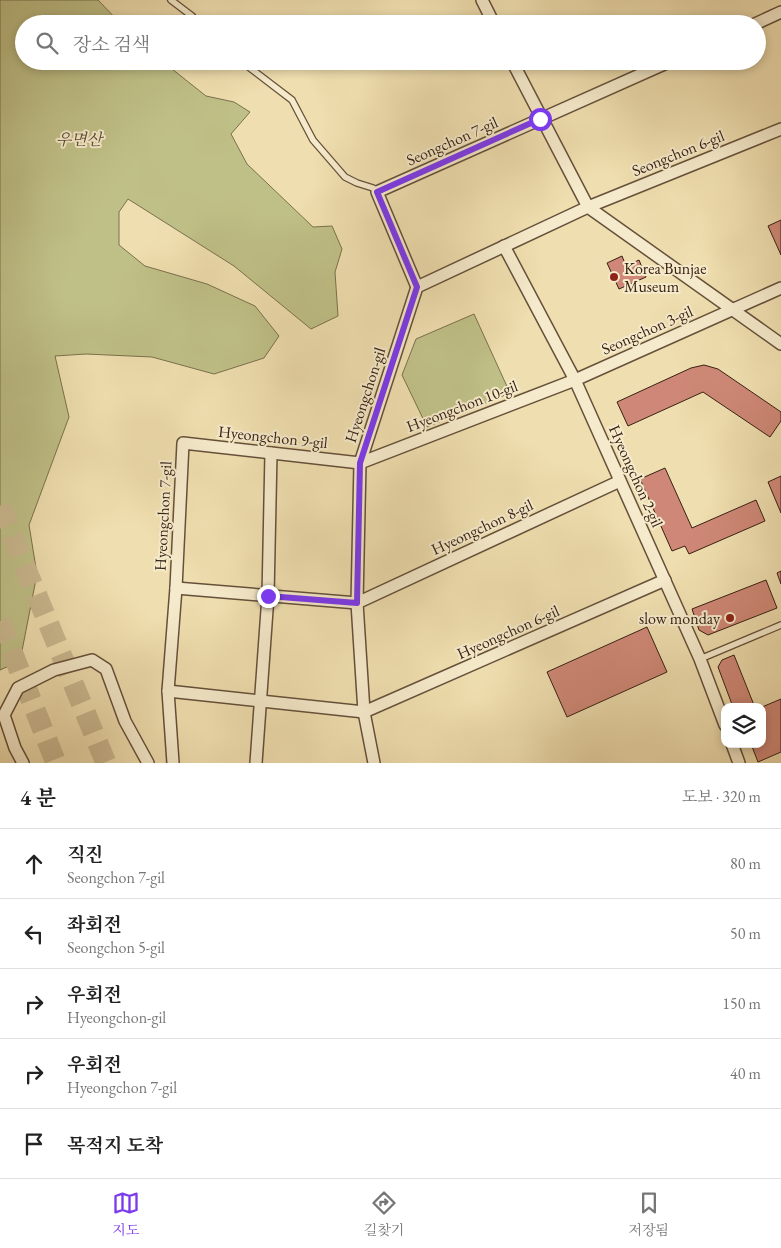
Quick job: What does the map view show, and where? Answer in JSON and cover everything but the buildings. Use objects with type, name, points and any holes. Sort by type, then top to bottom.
[{"type":"street","points":[[482,0],[490,15]]},
{"type":"street","points":[[766,19],[781,12]]},
{"type":"street","points":[[516,70],[540,119],[588,207],[781,344]]},
{"type":"street","name":"Seongchon 7-gil","points":[[377,192],[650,70]]},
{"type":"street","name":"Seongchon 6-gil","points":[[588,207],[781,129]]},
{"type":"street","points":[[377,192],[417,287],[588,207]]},
{"type":"street","name":"Hyeongchon 2-gil","points":[[504,246],[575,380],[700,659],[721,714]]},
{"type":"street","name":"Hyeongchon-gil","points":[[374,763],[364,712],[357,603],[360,463],[417,287]]},
{"type":"street","name":"Seongchon 3-gil","points":[[575,380],[781,288]]},
{"type":"street","name":"Hyeongchon 10-gil","points":[[360,463],[575,380]]},
{"type":"street","name":"Hyeongchon 9-gil","points":[[183,443],[360,463]]},
{"type":"street","name":"Hyeongchon 7-gil","points":[[183,443],[176,588],[357,603]]},
{"type":"street","points":[[256,763],[268,596],[271,453]]},
{"type":"street","name":"Hyeongchon 8-gil","points":[[357,603],[620,480]]},
{"type":"street","name":"Hyeongchon 6-gil","points":[[364,712],[665,580]]},
{"type":"street","points":[[174,763],[168,691],[176,588]]},
{"type":"street","points":[[23,763],[15,748],[4,715],[18,688],[54,670],[92,660],[106,669],[125,721],[148,763]]},
{"type":"street","points":[[168,691],[364,712]]},
{"type":"street","points":[[733,748],[739,763]]},
{"type":"lane","points":[[171,0],[191,15]]},
{"type":"lane","points":[[253,70],[292,100],[313,140],[345,177],[357,184],[373,188],[377,192]]},
{"type":"lane","points":[[700,659],[781,625]]},
{"type":"green space","name":"우면산","points":[[0,0],[98,0],[112,15],[15,15],[15,70],[173,70],[206,96],[234,102],[250,112],[231,134],[247,164],[313,227],[332,226],[342,249],[335,272],[338,316],[311,329],[234,266],[128,199],[119,212],[119,245],[145,266],[207,284],[255,306],[279,336],[264,358],[214,374],[152,357],[86,354],[55,356],[69,417],[29,525],[37,574],[20,661],[0,670]]},
{"type":"green space","points":[[474,314],[510,393],[427,427],[402,375],[416,339]]},
{"type":"tunnel","points":[[0,506],[106,763]]},
{"type":"tunnel","points":[[0,621],[56,763]]},
{"type":"place","name":"Korea Bunjae Museum","points":[[614,277]]},
{"type":"place","name":"slow monday","points":[[730,618]]},
{"type":"route","points":[[268,596],[357,603],[360,463],[417,287],[377,192],[540,119]]}]
